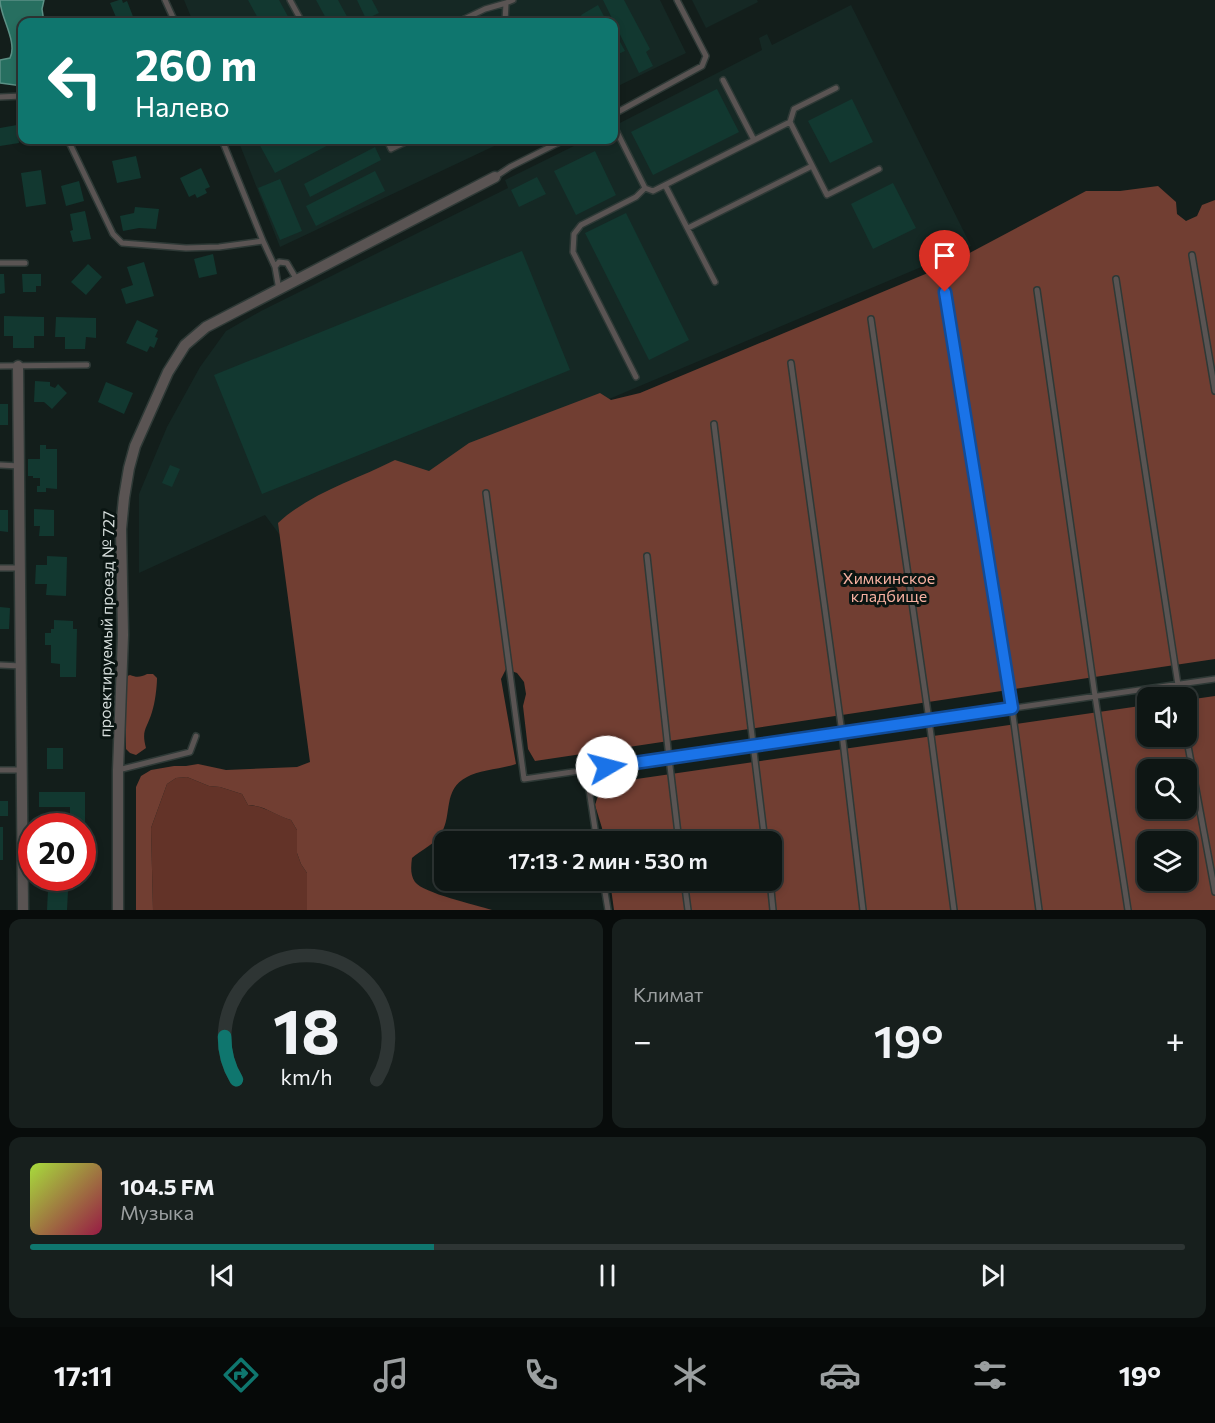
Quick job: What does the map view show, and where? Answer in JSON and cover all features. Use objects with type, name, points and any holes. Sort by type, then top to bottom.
[{"type":"street","name":"проектируемый проезд № 727","points":[[118,910],[118,770],[123,635],[121,529],[129,468],[135,446],[168,372],[185,345],[206,327],[495,177]]},
{"type":"street","points":[[18,366],[23,910]]},
{"type":"lane","points":[[165,0],[173,18]]},
{"type":"lane","points":[[290,0],[300,18]]},
{"type":"lane","points":[[466,18],[513,0]]},
{"type":"lane","points":[[618,112],[702,66],[706,56],[677,0]]},
{"type":"lane","points":[[505,18],[506,3]]},
{"type":"lane","points":[[723,80],[754,140]]},
{"type":"lane","points":[[836,88],[794,109],[790,122],[827,195],[879,169]]},
{"type":"lane","points":[[0,98],[18,96]]},
{"type":"lane","points":[[618,134],[645,188],[653,191],[790,122]]},
{"type":"lane","points":[[70,144],[113,234],[123,243],[186,248],[219,247],[263,241]]},
{"type":"lane","points":[[224,144],[274,267],[279,290]]},
{"type":"lane","points":[[389,144],[391,149],[402,144]]},
{"type":"lane","points":[[495,177],[556,144]]},
{"type":"lane","points":[[688,228],[812,166]]},
{"type":"lane","points":[[666,185],[715,282]]},
{"type":"lane","points":[[636,377],[573,252],[574,234],[581,225],[636,197],[645,188]]},
{"type":"lane","points":[[1192,255],[1215,390]]},
{"type":"lane","points":[[274,267],[279,262],[287,263],[297,280]]},
{"type":"lane","points":[[0,263],[25,263]]},
{"type":"lane","points":[[1116,279],[1178,687]]},
{"type":"lane","points":[[1037,290],[1128,910]]},
{"type":"lane","points":[[945,292],[1012,708],[1040,910]]},
{"type":"lane","points":[[871,320],[954,910]]},
{"type":"lane","points":[[791,363],[842,733],[863,910]]},
{"type":"lane","points":[[0,366],[87,365]]},
{"type":"lane","points":[[714,424],[764,831]]},
{"type":"lane","points":[[0,465],[19,466]]},
{"type":"lane","points":[[486,493],[524,779],[1215,678]]},
{"type":"lane","points":[[647,556],[678,831]]},
{"type":"lane","points":[[0,568],[20,568]]},
{"type":"lane","points":[[0,665],[21,666]]},
{"type":"lane","points":[[118,770],[189,752],[196,736]]},
{"type":"lane","points":[[1188,747],[1215,892]]},
{"type":"lane","points":[[0,770],[22,770]]},
{"type":"lane","points":[[586,770],[595,831]]},
{"type":"lane","points":[[605,891],[608,910]]},
{"type":"lane","points":[[685,891],[688,910]]},
{"type":"lane","points":[[771,891],[773,910]]},
{"type":"shaded area","points":[[0,0],[44,0],[43,18],[18,18],[18,85],[0,83],[0,60],[10,58],[12,52]]},
{"type":"shaded area","points":[[184,0],[660,0],[686,53],[618,86],[618,18],[191,18]]},
{"type":"shaded area","points":[[692,0],[757,0],[758,2],[706,28]]},
{"type":"shaded area","points":[[851,5],[971,246],[505,443],[279,534],[265,515],[139,573],[139,494],[167,427],[200,367],[226,331],[261,311],[508,188],[505,180],[578,144],[618,144],[618,124],[762,50],[759,38],[767,34],[772,45]]},
{"type":"shaded area","points":[[240,144],[499,144],[280,247]]},
{"type":"shaded area","points":[[187,777],[209,786],[242,794],[248,805],[265,809],[291,820],[297,830],[297,853],[307,873],[307,910],[153,910],[151,828],[167,784],[176,778]]},
{"type":"green space","name":"Химкинское кладбище","points":[[1158,186],[1176,202],[1177,214],[1186,221],[1197,216],[1202,205],[1215,200],[1215,659],[535,761],[528,749],[523,706],[526,694],[524,682],[517,673],[506,669],[501,679],[516,764],[477,773],[459,782],[451,795],[442,831],[434,831],[434,842],[412,858],[411,864],[413,879],[420,886],[492,910],[307,910],[307,873],[297,853],[297,830],[291,820],[260,807],[248,805],[242,794],[209,786],[187,777],[176,778],[167,784],[151,828],[153,910],[136,910],[136,787],[141,776],[151,770],[198,764],[226,770],[297,767],[310,762],[278,523],[291,512],[319,495],[395,460],[429,471],[469,443],[600,393],[611,400],[640,393],[947,265],[1086,191],[1120,191]]},
{"type":"green space","points":[[153,674],[157,678],[156,695],[144,733],[146,748],[136,755],[126,749],[125,677],[130,675],[139,677]]},
{"type":"green space","points":[[1215,696],[1215,910],[614,910],[611,891],[782,891],[782,831],[602,831],[595,805],[602,784],[1137,706],[1137,747],[1197,747],[1197,699]]},
{"type":"building","points":[[119,0],[123,3],[127,1],[134,18],[116,18],[110,3]]},
{"type":"building","points":[[248,0],[279,0],[289,18],[258,18]]},
{"type":"building","points":[[316,0],[338,0],[348,18],[326,18]]},
{"type":"building","points":[[357,0],[372,0],[379,13],[366,18]]},
{"type":"building","points":[[603,0],[624,0],[650,49],[646,52],[653,66],[639,73],[618,30],[618,18],[612,18]]},
{"type":"building","points":[[598,5],[605,18],[583,18],[581,15]]},
{"type":"building","points":[[618,41],[625,51],[618,54]]},
{"type":"building","points":[[717,89],[739,132],[653,175],[631,132]]},
{"type":"building","points":[[852,99],[873,142],[830,163],[808,121]]},
{"type":"building","points":[[17,125],[18,143],[0,146],[0,128]]},
{"type":"building","points":[[259,144],[330,144],[275,173]]},
{"type":"building","points":[[375,147],[381,160],[310,197],[304,184]]},
{"type":"building","points":[[595,151],[616,195],[576,215],[554,171]]},
{"type":"building","points":[[136,156],[141,178],[117,183],[112,161]]},
{"type":"building","points":[[201,168],[210,187],[205,189],[207,193],[197,198],[195,194],[189,197],[180,178]]},
{"type":"building","points":[[41,170],[46,204],[26,207],[21,173]]},
{"type":"building","points":[[375,171],[385,191],[316,226],[306,206]]},
{"type":"building","points":[[537,177],[546,194],[519,207],[511,190]]},
{"type":"building","points":[[280,179],[302,231],[280,240],[258,188]]},
{"type":"building","points":[[79,181],[84,201],[66,206],[61,186]]},
{"type":"building","points":[[893,183],[916,228],[873,249],[851,204]]},
{"type":"building","points":[[135,207],[159,209],[156,229],[139,228],[123,231],[120,216],[134,213]]},
{"type":"building","points":[[85,211],[91,239],[73,242],[70,231],[73,230],[70,214]]},
{"type":"building","points":[[626,213],[689,340],[649,360],[585,233]]},
{"type":"building","points":[[522,251],[570,370],[262,494],[214,375]]},
{"type":"building","points":[[213,254],[217,274],[199,278],[194,259]]},
{"type":"building","points":[[144,262],[154,296],[126,304],[121,289],[133,285],[127,267]]},
{"type":"building","points":[[88,264],[102,277],[86,295],[71,282]]},
{"type":"building","points":[[0,274],[4,274],[5,293],[0,294]]},
{"type":"building","points":[[22,274],[41,274],[41,286],[36,286],[36,292],[23,292]]},
{"type":"building","points":[[4,316],[44,317],[44,336],[34,336],[34,348],[13,348],[13,336],[4,336]]},
{"type":"building","points":[[56,317],[96,318],[96,338],[86,337],[85,349],[65,349],[65,337],[55,337]]},
{"type":"building","points":[[137,320],[158,330],[154,348],[150,346],[147,352],[126,343]]},
{"type":"building","points":[[35,381],[50,382],[50,386],[55,388],[58,384],[67,393],[52,409],[44,402],[34,402]]},
{"type":"building","points":[[106,382],[133,393],[124,414],[98,402]]},
{"type":"building","points":[[0,404],[8,404],[8,425],[0,425]]},
{"type":"building","points":[[40,445],[46,445],[46,449],[57,449],[57,489],[46,488],[46,492],[37,492],[40,478],[28,476],[28,459],[40,459]]},
{"type":"building","points":[[170,465],[180,469],[172,487],[162,483]]},
{"type":"building","points":[[34,509],[54,510],[54,536],[39,536],[40,526],[34,526]]},
{"type":"building","points":[[0,510],[8,510],[8,532],[0,531]]},
{"type":"building","points":[[47,556],[67,557],[66,596],[46,595],[47,584],[35,584],[36,565],[47,565]]},
{"type":"building","points":[[0,607],[10,608],[9,629],[0,629]]},
{"type":"building","points":[[54,620],[73,621],[73,629],[77,629],[76,677],[60,677],[60,664],[51,663],[51,645],[45,645],[45,633],[51,633],[51,629],[54,629]]},
{"type":"building","points":[[47,748],[63,748],[63,769],[47,769]]},
{"type":"building","points":[[39,792],[85,792],[85,813],[70,813],[70,807],[39,807]]},
{"type":"building","points":[[0,801],[8,801],[8,816],[0,816]]},
{"type":"building","points":[[0,827],[3,827],[3,860],[0,860]]},
{"type":"building","points":[[48,891],[68,891],[67,910],[47,910]]},
{"type":"route","points":[[607,767],[1012,708],[945,292]]}]
